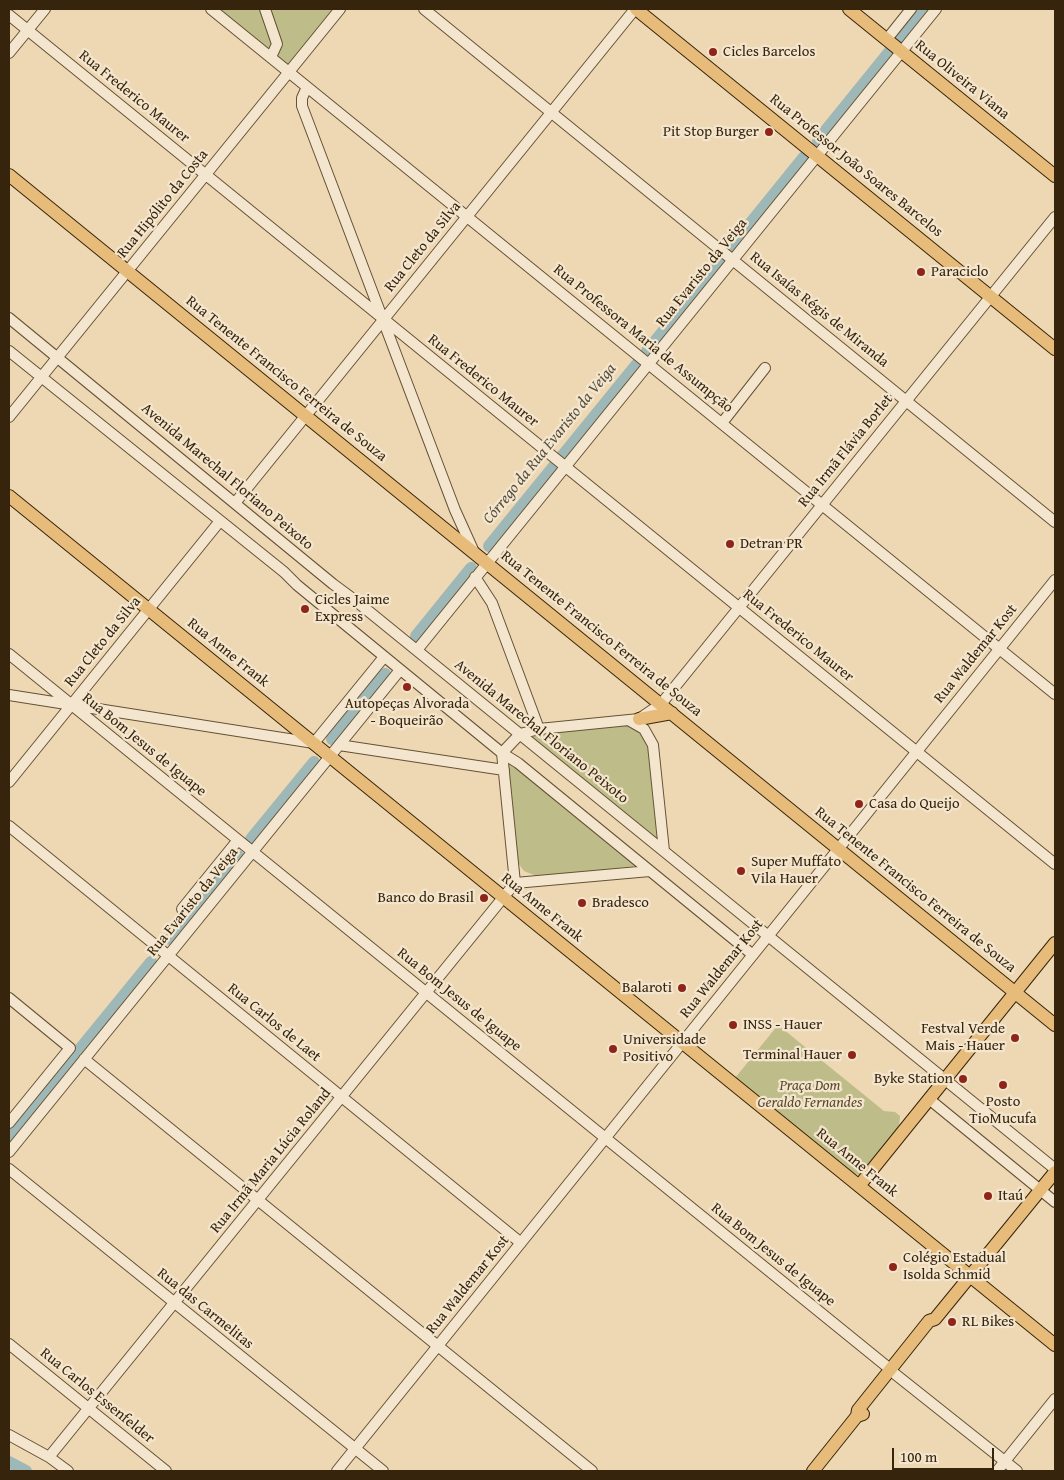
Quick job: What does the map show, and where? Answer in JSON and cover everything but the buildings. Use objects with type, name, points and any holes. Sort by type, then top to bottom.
[{"type":"main road","name":"Rua Professor João Soares Barcelos","points":[[636,9],[1055,349]]},
{"type":"main road","name":"Rua Oliveira Viana","points":[[849,9],[1055,176]]},
{"type":"main road","name":"Rua Tenente Francisco Ferreira de Souza","points":[[9,175],[1055,1025]]},
{"type":"main road","name":"Rua Anne Frank","points":[[9,496],[1055,1345]]},
{"type":"main road","points":[[634,720],[672,713]]},
{"type":"main road","points":[[859,1186],[1055,943]]},
{"type":"main road","points":[[813,1471],[857,1416],[858,1410],[893,1372],[929,1321],[935,1319],[971,1277],[1055,1171]]},
{"type":"street","points":[[9,53],[45,9]]},
{"type":"street","name":"Rua Professora Maria de Assumpção","points":[[211,9],[1055,694]]},
{"type":"street","points":[[265,9],[277,44],[271,57]]},
{"type":"street","name":"Rua Hipólito da Costa","points":[[9,417],[340,9]]},
{"type":"street","name":"Rua Isaías Régis de Miranda","points":[[424,9],[1055,522]]},
{"type":"street","name":"Rua Cleto da Silva","points":[[234,503],[636,9]]},
{"type":"street","points":[[886,39],[911,9]]},
{"type":"street","name":"Rua Evaristo da Veiga","points":[[416,650],[563,465],[648,364],[936,9]]},
{"type":"street","name":"Rua Frederico Maurer","points":[[9,15],[1055,864]]},
{"type":"street","points":[[307,86],[302,98],[302,106],[384,319],[454,510],[475,553]]},
{"type":"street","name":"Rua Irmã Flávia Borlet","points":[[634,720],[661,704],[1055,218]]},
{"type":"street","name":"Avenida Marechal Floriano Peixoto","points":[[9,318],[1055,1171]]},
{"type":"street","points":[[9,351],[220,521],[502,754],[518,763],[753,955]]},
{"type":"street","points":[[722,423],[765,368]]},
{"type":"street","points":[[442,526],[452,520],[454,510]]},
{"type":"street","name":"Rua Cleto da Silva","points":[[9,782],[220,521]]},
{"type":"street","points":[[475,577],[492,603],[539,729]]},
{"type":"street","name":"Rua Waldemar Kost","points":[[337,1471],[1055,580]]},
{"type":"street","name":"Rua Bom Jesus de Iguape","points":[[9,654],[1017,1471]]},
{"type":"street","points":[[9,695],[314,743],[384,657]]},
{"type":"street","name":"Rua Evaristo da Veiga","points":[[9,1152],[400,670]]},
{"type":"street","points":[[650,871],[515,883],[502,754],[520,734],[539,729],[634,720],[644,729],[652,745],[664,851]]},
{"type":"street","points":[[339,746],[504,770]]},
{"type":"street","name":"Rua Carlos de Laet","points":[[9,826],[521,1243]]},
{"type":"street","name":"Rua Evaristo da Veiga","points":[[182,909],[238,840]]},
{"type":"street","name":"Rua Irmã Maria Lúcia Roland","points":[[50,1457],[515,883]]},
{"type":"street","points":[[9,998],[70,1048],[9,1123]]},
{"type":"street","points":[[84,1059],[592,1471]]},
{"type":"street","points":[[929,1099],[1055,1202]]},
{"type":"street","name":"Rua das Carmelitas","points":[[9,1169],[383,1471]]},
{"type":"street","name":"Rua Carlos Essenfelder","points":[[9,1344],[166,1471]]},
{"type":"street","points":[[997,1471],[1055,1399]]},
{"type":"street","points":[[9,1436],[50,1457],[68,1471]]},
{"type":"green space","points":[[218,9],[337,9],[289,67]]},
{"type":"green space","points":[[631,724],[647,739],[657,839],[532,738],[540,733]]},
{"type":"green space","points":[[510,763],[553,796],[555,801],[626,859],[631,859],[636,866],[539,877],[524,871],[518,863],[508,765]]},
{"type":"green space","name":"Praça Dom Geraldo Fernandes","points":[[778,1025],[884,1111],[895,1112],[900,1116],[899,1127],[859,1175],[854,1174],[735,1078]]},
{"type":"waterway","name":"Córrego da Rua Evaristo da Veiga","points":[[898,41],[924,9]]},
{"type":"waterway","name":"Córrego da Rua Evaristo da Veiga","points":[[818,140],[890,51]]},
{"type":"waterway","name":"Córrego da Rua Evaristo da Veiga","points":[[732,246],[804,157]]},
{"type":"waterway","name":"Córrego da Rua Evaristo da Veiga","points":[[647,351],[723,258]]},
{"type":"waterway","name":"Córrego da Rua Evaristo da Veiga","points":[[489,546],[637,364]]},
{"type":"waterway","name":"Córrego da Rua Evaristo da Veiga","points":[[416,636],[471,568]]},
{"type":"waterway","name":"Córrego da Rua Evaristo da Veiga","points":[[332,739],[385,674]]},
{"type":"waterway","name":"Córrego da Rua Evaristo da Veiga","points":[[251,839],[314,762]]},
{"type":"waterway","name":"Córrego da Rua Evaristo da Veiga","points":[[170,939],[238,856]]},
{"type":"waterway","name":"Córrego da Rua Evaristo da Veiga","points":[[9,1136],[151,962]]},
{"type":"waterway","points":[[9,1462],[26,1471]]},
{"type":"place","name":"Cicles Barcelos","points":[[713,52]]},
{"type":"place","name":"Pit Stop Burger","points":[[769,132]]},
{"type":"place","name":"Paraciclo","points":[[921,272]]},
{"type":"place","name":"Detran PR","points":[[730,544]]},
{"type":"place","name":"Cicles Jaime Express","points":[[305,609]]},
{"type":"place","name":"Autopeças Alvorada - Boqueirão","points":[[407,687]]},
{"type":"place","name":"Casa do Queijo","points":[[859,804]]},
{"type":"place","name":"Super Muffato Vila Hauer","points":[[741,871]]},
{"type":"place","name":"Banco do Brasil","points":[[484,898]]},
{"type":"place","name":"Bradesco","points":[[582,903]]},
{"type":"place","name":"Balaroti","points":[[682,988]]},
{"type":"place","name":"INSS - Hauer","points":[[733,1025]]},
{"type":"place","name":"Festval Verde Mais - Hauer","points":[[1015,1038]]},
{"type":"place","name":"Universidade Positivo","points":[[613,1049]]},
{"type":"place","name":"Terminal Hauer","points":[[852,1055]]},
{"type":"place","name":"Byke Station","points":[[963,1079]]},
{"type":"place","name":"Posto TioMucufa","points":[[1003,1085]]},
{"type":"place","name":"Itaú","points":[[988,1196]]},
{"type":"place","name":"Colégio Estadual Isolda Schmid","points":[[893,1267]]},
{"type":"place","name":"RL Bikes","points":[[952,1322]]}]
